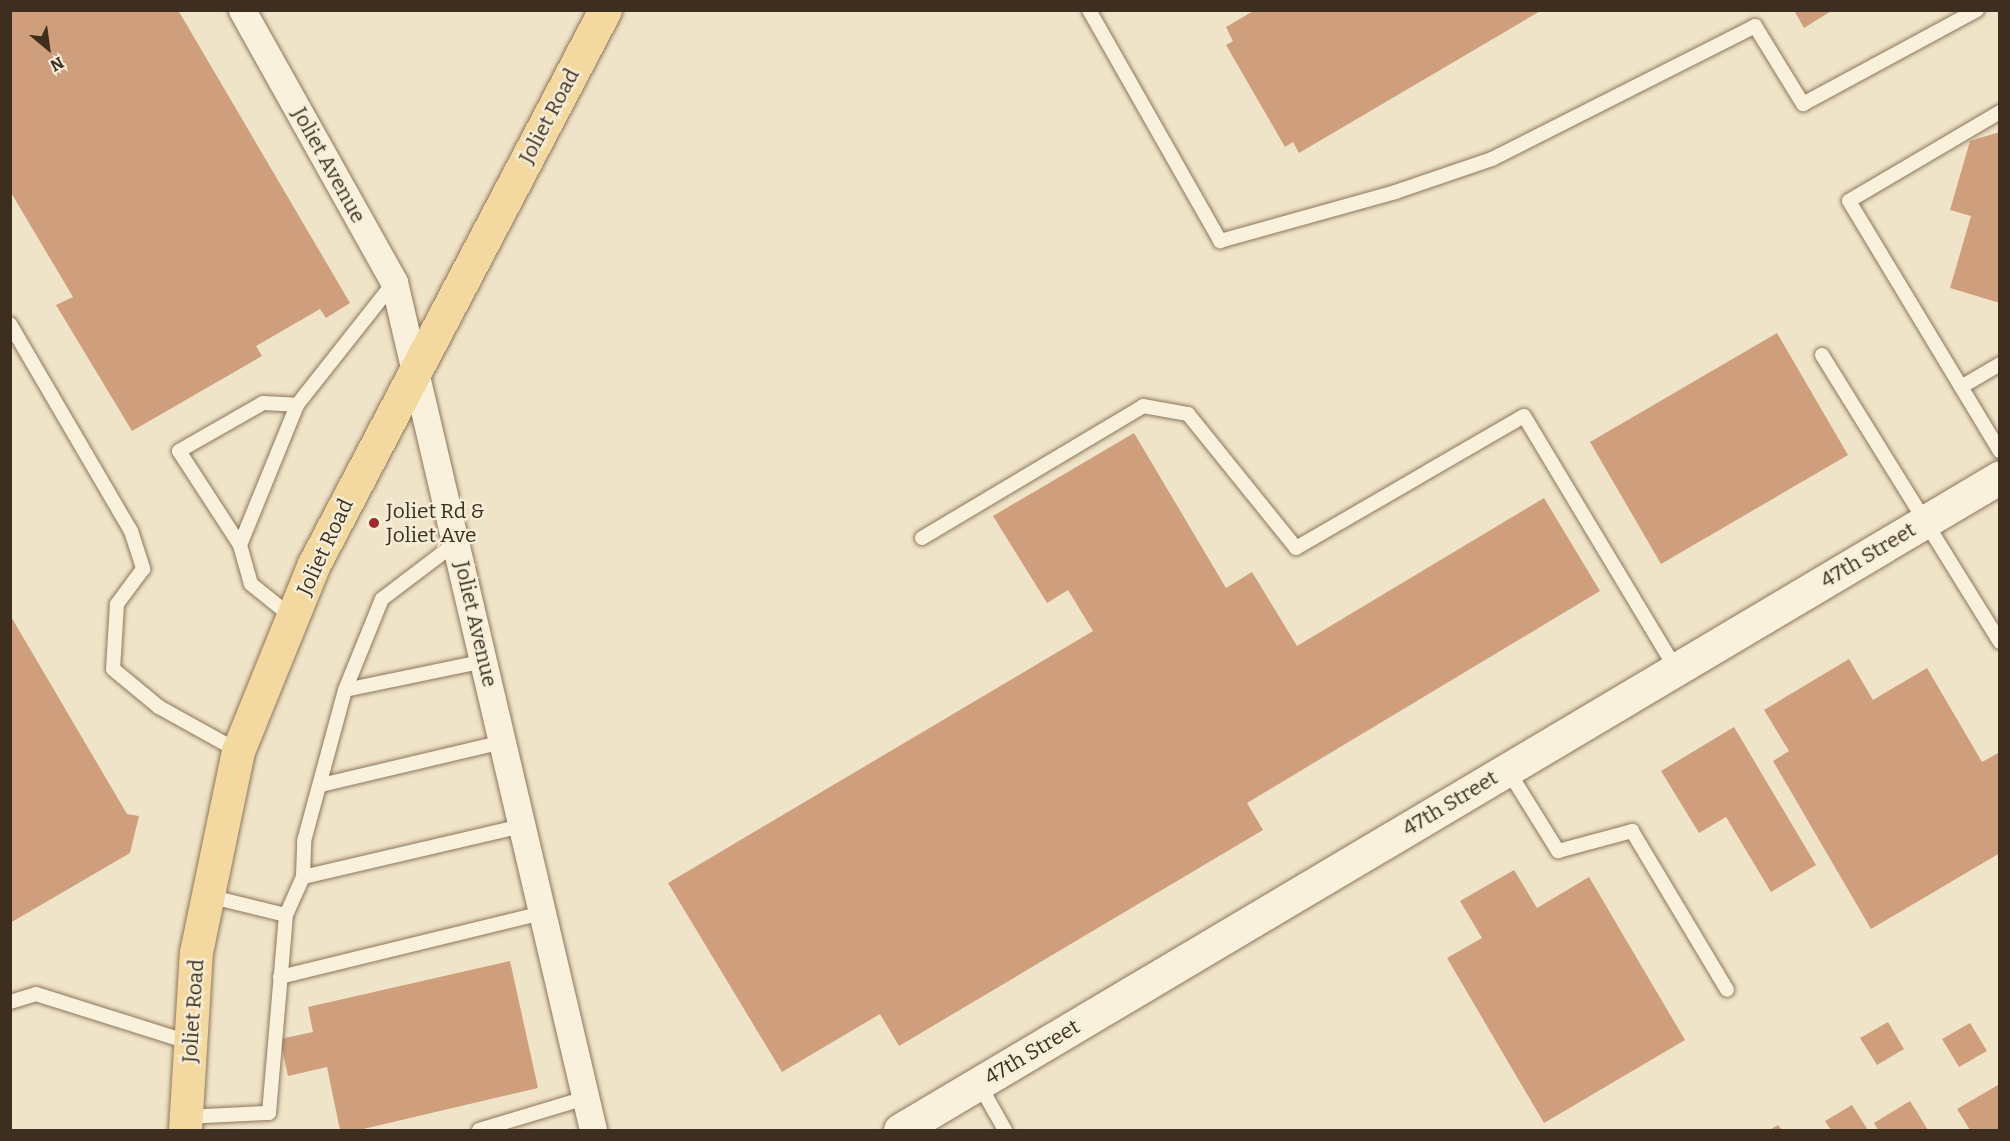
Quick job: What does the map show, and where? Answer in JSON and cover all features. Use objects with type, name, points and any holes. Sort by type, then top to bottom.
[{"type":"main road","name":"Joliet Road","points":[[185,1124],[196,951],[238,751],[314,564],[417,364],[605,10]]},
{"type":"main road","name":"47th Street","points":[[900,1131],[2000,477]]},
{"type":"street","name":"Joliet Avenue","points":[[242,10],[394,282],[417,364],[593,1131]]},
{"type":"lane","points":[[1089,10],[1220,241],[1395,192],[1492,159],[1755,26],[1803,104],[1970,12]]},
{"type":"lane","points":[[2000,112],[1849,201],[2000,451]]},
{"type":"lane","points":[[240,544],[297,405],[394,282]]},
{"type":"lane","points":[[10,324],[131,531],[140,560],[142,569],[117,604],[113,669],[159,707],[238,751]]},
{"type":"lane","points":[[1822,355],[2000,642]]},
{"type":"lane","points":[[1961,387],[2000,364]]},
{"type":"lane","points":[[292,617],[251,584],[240,544],[179,451],[263,403],[297,405]]},
{"type":"lane","points":[[922,538],[1143,406],[1188,414],[1296,548],[1524,416],[1676,669]]},
{"type":"lane","points":[[185,1124],[269,1113],[286,915],[303,877],[304,841],[345,690],[382,599],[457,542]]},
{"type":"lane","points":[[345,690],[484,661]]},
{"type":"lane","points":[[321,785],[503,742]]},
{"type":"lane","points":[[1507,769],[1558,851],[1632,831],[1727,990]]},
{"type":"lane","points":[[303,877],[523,826]]},
{"type":"lane","points":[[208,896],[286,915]]},
{"type":"lane","points":[[280,977],[543,914]]},
{"type":"lane","points":[[10,1002],[36,994],[191,1043]]},
{"type":"lane","points":[[979,1084],[1005,1131]]},
{"type":"lane","points":[[479,1131],[586,1098]]},
{"type":"building","points":[[10,10],[178,10],[350,303],[326,318],[320,309],[256,346],[262,356],[132,431],[56,305],[73,297],[10,191]]},
{"type":"building","points":[[1255,10],[1542,10],[1299,153],[1293,142],[1285,147],[1226,45],[1233,41],[1226,27]]},
{"type":"building","points":[[1794,10],[1833,10],[1804,28]]},
{"type":"building","points":[[2000,132],[2000,303],[1950,288],[1971,216],[1950,210],[1970,141]]},
{"type":"building","points":[[1777,333],[1848,455],[1661,564],[1590,442]]},
{"type":"building","points":[[1134,433],[1226,588],[1252,572],[1297,646],[1544,498],[1600,591],[1247,803],[1263,830],[899,1046],[880,1014],[782,1072],[668,883],[1093,631],[1068,590],[1047,603],[993,516]]},
{"type":"building","points":[[10,615],[127,814],[139,816],[130,853],[10,923]]},
{"type":"building","points":[[1849,659],[1873,700],[1927,668],[1982,762],[2000,752],[2000,853],[1871,929],[1773,761],[1789,751],[1764,710]]},
{"type":"building","points":[[1734,727],[1816,865],[1771,892],[1726,817],[1699,833],[1661,771]]},
{"type":"building","points":[[1514,870],[1537,908],[1589,877],[1685,1040],[1544,1123],[1447,958],[1482,938],[1460,901]]},
{"type":"building","points":[[510,961],[538,1088],[359,1130],[340,1130],[327,1067],[288,1076],[280,1039],[313,1032],[308,1007]]},
{"type":"building","points":[[1888,1022],[1904,1049],[1877,1065],[1860,1038]]},
{"type":"building","points":[[1970,1023],[1987,1051],[1959,1067],[1942,1039]]},
{"type":"building","points":[[1998,1085],[2000,1129],[1970,1130],[1957,1109]]},
{"type":"building","points":[[1910,1101],[1928,1130],[1878,1130],[1874,1123]]},
{"type":"building","points":[[1852,1105],[1868,1130],[1831,1130],[1825,1121]]},
{"type":"building","points":[[1778,1125],[1782,1130],[1769,1130]]},
{"type":"place","name":"Joliet Rd & Joliet Ave","points":[[374,523]]}]
